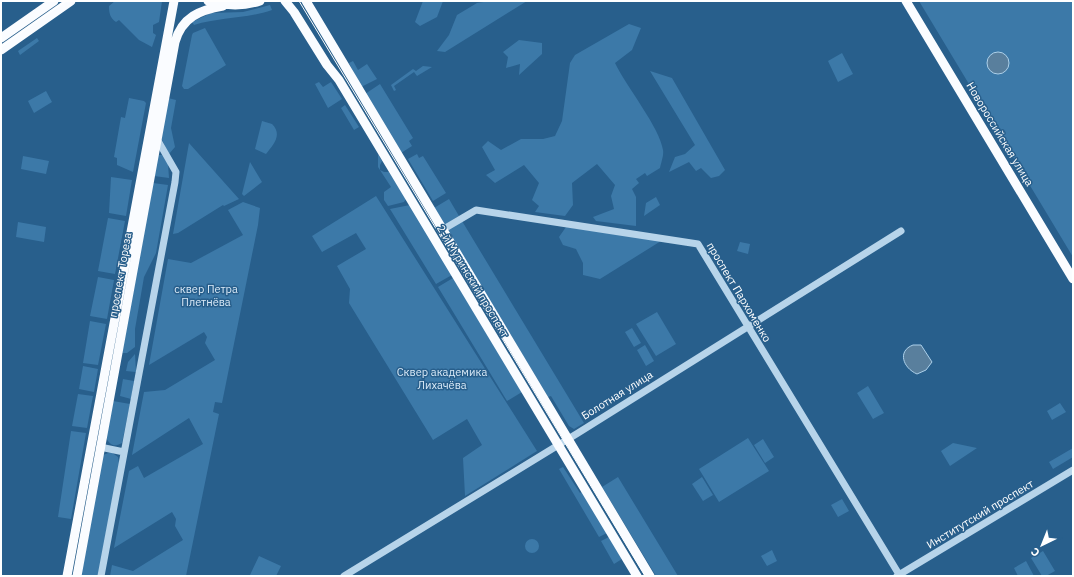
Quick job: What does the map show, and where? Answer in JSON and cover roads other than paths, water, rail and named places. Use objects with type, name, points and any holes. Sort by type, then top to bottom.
[{"type":"main road","points":[[1,38],[54,1]]},
{"type":"main road","points":[[1,50],[71,1]]},
{"type":"main road","name":"проспект Тореза","points":[[67,576],[174,1]]},
{"type":"main road","points":[[208,1],[224,6],[240,5],[260,1]]},
{"type":"main road","name":"2-й Муринский проспект","points":[[284,1],[290,4],[327,65],[339,80],[637,576]]},
{"type":"main road","name":"2-й Муринский проспект","points":[[306,1],[567,440],[650,576]]},
{"type":"main road","name":"Новороссийская улица","points":[[906,1],[1073,279]]},
{"type":"main road","name":"проспект Тореза","points":[[77,576],[175,42],[181,26],[198,12],[224,6]]},
{"type":"street","points":[[101,576],[175,182],[176,172],[157,139]]},
{"type":"street","name":"проспект Пархоменко","points":[[442,230],[476,210],[698,244],[899,576]]},
{"type":"street","name":"Болотная улица","points":[[344,576],[567,440],[901,231]]},
{"type":"street","points":[[100,447],[124,452]]},
{"type":"street","name":"Институтский проспект","points":[[899,576],[1073,470]]},
{"type":"tram line","points":[[1,47],[66,1]]},
{"type":"tram line","points":[[299,1],[645,576]]},
{"type":"park label","name":"сквер Петра Плетнёва","points":[[206,295]]},
{"type":"park label","name":"Сквер академика Лихачёва","points":[[442,378]]}]
